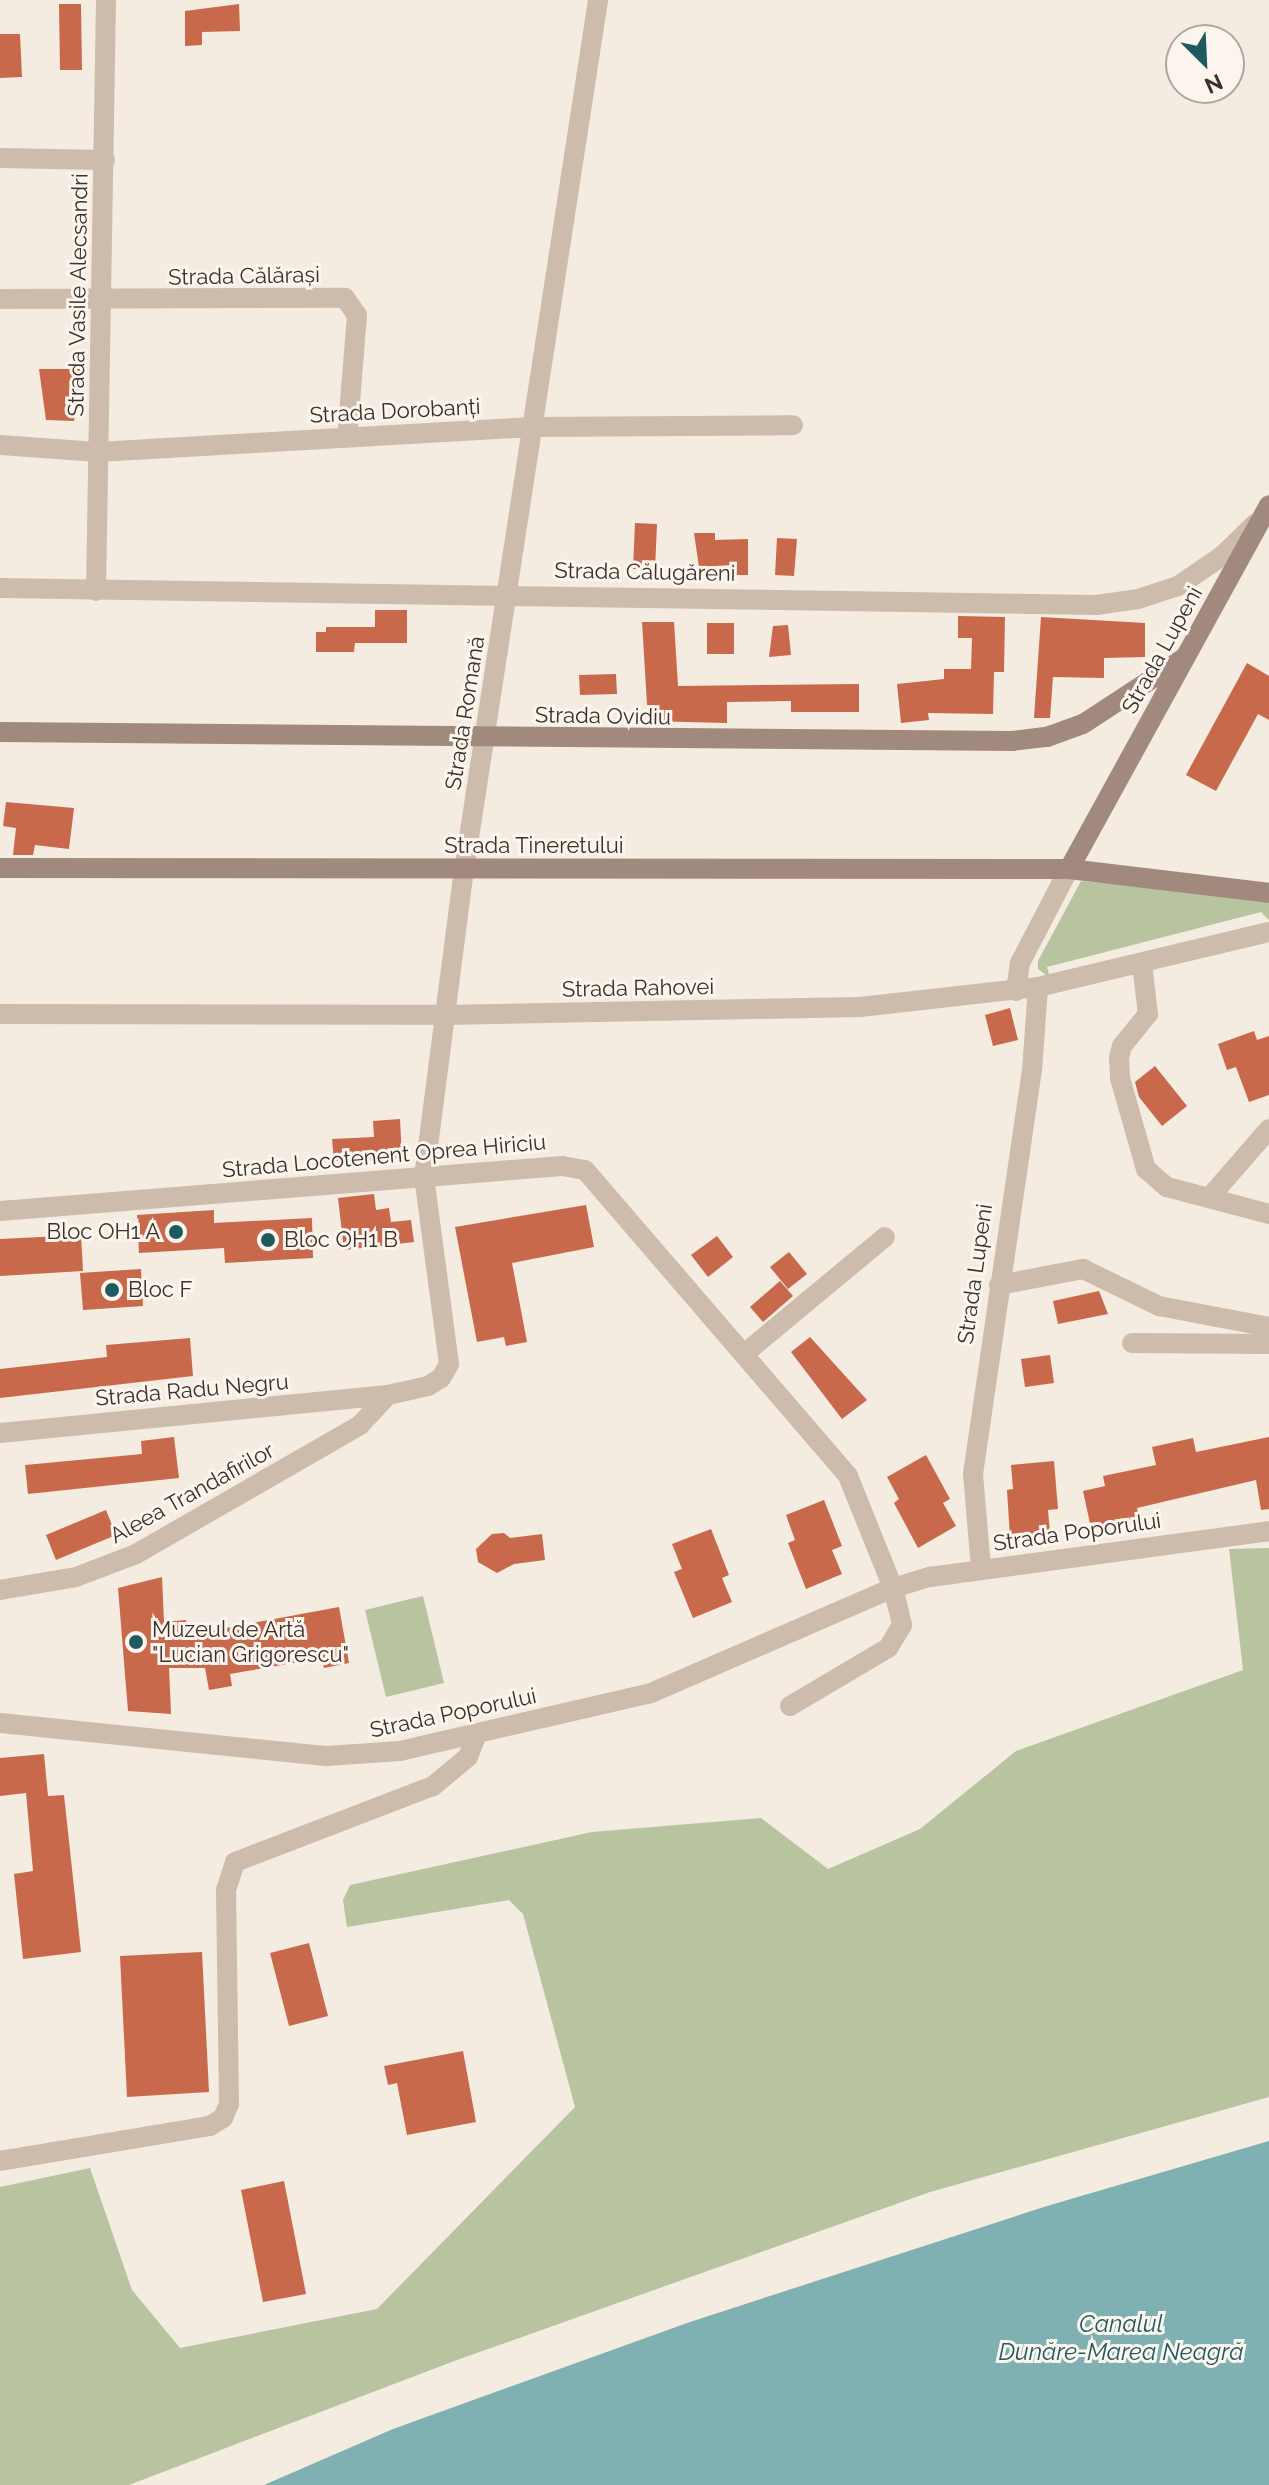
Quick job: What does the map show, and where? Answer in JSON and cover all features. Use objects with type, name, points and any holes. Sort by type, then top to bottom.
[{"type":"main road","name":"Strada Lupeni","points":[[1069,869],[1266,511]]},
{"type":"main road","name":"Strada Ovidiu","points":[[0,732],[484,739],[1032,739],[1083,724],[1184,658]]},
{"type":"main road","name":"Strada Tineretului","points":[[1,873],[1069,869],[1269,893]]},
{"type":"street","name":"Strada Vasile Alecsandri","points":[[96,591],[106,0]]},
{"type":"street","name":"Strada Romană","points":[[388,1395],[428,1386],[441,1378],[449,1364],[424,1177],[464,870],[598,0]]},
{"type":"street","points":[[1,160],[105,160]]},
{"type":"street","name":"Strada Călărași","points":[[0,299],[101,303],[345,298],[357,315],[347,438]]},
{"type":"street","name":"Strada Dorobanți","points":[[0,445],[98,452],[533,427],[793,425]]},
{"type":"street","name":"Strada Călugăreni","points":[[0,588],[509,593],[1096,605],[1178,586],[1222,556],[1266,511]]},
{"type":"street","name":"Strada Lupeni","points":[[1016,991],[1020,963],[1069,869]]},
{"type":"street","name":"Strada Rahovei","points":[[0,1014],[443,1015],[804,1009],[1016,991],[1269,932]]},
{"type":"street","points":[[1142,964],[1148,1014],[1122,1046],[1120,1078],[1146,1169],[1167,1187],[1269,1214]]},
{"type":"street","name":"Strada Lupeni","points":[[981,1569],[973,1474],[1035,1048],[1038,987]]},
{"type":"street","points":[[1209,1198],[1269,1129]]},
{"type":"street","name":"Strada Locotenent Oprea Hiriciu","points":[[0,1211],[562,1166],[585,1170],[848,1476],[893,1588]]},
{"type":"street","points":[[744,1354],[885,1237]]},
{"type":"street","points":[[999,1285],[1083,1269],[1159,1306],[1269,1327]]},
{"type":"street","points":[[1132,1343],[1269,1344]]},
{"type":"street","name":"Strada Radu Negru","points":[[0,1433],[388,1395]]},
{"type":"street","name":"Aleea Trandafirilor","points":[[0,1590],[76,1577],[136,1554],[360,1425],[388,1395]]},
{"type":"street","name":"Strada Poporului","points":[[0,1723],[327,1756],[400,1751],[651,1693],[893,1588],[981,1569],[1269,1531]]},
{"type":"street","points":[[790,1706],[888,1648],[902,1625],[893,1588]]},
{"type":"street","points":[[0,2161],[210,2126],[223,2118],[229,2093],[226,1890],[235,1862],[433,1786],[468,1757],[477,1734]]},
{"type":"green space","points":[[1081,881],[1269,899],[1269,920],[1261,912],[1047,967],[1050,978],[1038,969],[1038,961]]},
{"type":"green space","points":[[1269,1548],[1269,2097],[930,2192],[457,2360],[129,2485],[0,2485],[0,2187],[90,2168],[132,2290],[180,2348],[377,2309],[575,2107],[523,1914],[509,1900],[347,1927],[343,1900],[350,1885],[592,1832],[761,1818],[828,1869],[920,1829],[1016,1751],[1243,1670],[1229,1549]]},
{"type":"green space","points":[[423,1596],[444,1683],[386,1697],[365,1610]]},
{"type":"water","name":"Canalul Dunăre-Marea Neagră","points":[[1269,2141],[1269,2485],[264,2485],[393,2429],[690,2322],[1047,2206]]},
{"type":"building","points":[[59,4],[81,4],[82,70],[60,70]]},
{"type":"building","points":[[239,4],[240,31],[202,32],[202,45],[185,46],[185,11]]},
{"type":"building","points":[[0,34],[20,34],[22,77],[0,78]]},
{"type":"building","points":[[39,369],[82,369],[74,421],[46,420]]},
{"type":"building","points":[[635,523],[657,524],[655,570],[633,569]]},
{"type":"building","points":[[694,533],[715,533],[715,540],[748,539],[748,575],[732,575],[732,565],[699,567]]},
{"type":"building","points":[[777,538],[797,539],[794,576],[775,575]]},
{"type":"building","points":[[375,610],[407,610],[407,643],[355,643],[354,652],[316,652],[316,632],[326,632],[326,627],[375,627]]},
{"type":"building","points":[[958,616],[1005,617],[1004,672],[994,672],[993,714],[928,713],[929,720],[901,723],[897,684],[944,679],[944,669],[971,669],[972,638],[958,638]]},
{"type":"building","points":[[1041,617],[1145,623],[1145,657],[1104,658],[1104,678],[1053,677],[1050,718],[1034,718]]},
{"type":"building","points":[[642,622],[674,622],[678,686],[859,684],[859,712],[791,712],[791,701],[727,702],[727,723],[648,721]]},
{"type":"building","points":[[707,623],[734,623],[734,654],[707,654]]},
{"type":"building","points":[[788,625],[791,655],[769,657],[773,626]]},
{"type":"building","points":[[1247,663],[1269,676],[1269,720],[1258,714],[1216,791],[1186,775]]},
{"type":"building","points":[[616,674],[617,694],[580,695],[579,675]]},
{"type":"building","points":[[6,802],[74,808],[69,849],[35,845],[33,855],[13,855],[16,828],[3,826]]},
{"type":"building","points":[[1010,1008],[1018,1040],[993,1046],[985,1015]]},
{"type":"building","points":[[1254,1031],[1257,1040],[1269,1036],[1269,1095],[1249,1102],[1236,1067],[1227,1070],[1218,1044]]},
{"type":"building","points":[[1155,1066],[1187,1106],[1162,1126],[1139,1097],[1135,1082]]},
{"type":"building","points":[[400,1119],[402,1158],[334,1161],[332,1139],[374,1137],[373,1121]]},
{"type":"building","points":[[374,1194],[376,1210],[389,1208],[391,1222],[411,1220],[414,1242],[344,1250],[338,1198]]},
{"type":"building","points":[[586,1205],[594,1247],[512,1263],[527,1342],[506,1346],[504,1337],[477,1342],[455,1227]]},
{"type":"building","points":[[214,1210],[214,1223],[312,1218],[313,1258],[225,1263],[224,1248],[139,1253],[137,1215]]},
{"type":"building","points":[[81,1235],[83,1271],[0,1276],[0,1239]]},
{"type":"building","points":[[717,1236],[733,1257],[708,1277],[691,1255]]},
{"type":"building","points":[[789,1252],[807,1274],[788,1289],[770,1267]]},
{"type":"building","name":"Bloc F","points":[[141,1269],[143,1306],[83,1310],[80,1273]]},
{"type":"building","points":[[780,1281],[793,1296],[763,1322],[750,1307]]},
{"type":"building","points":[[1099,1291],[1108,1314],[1058,1324],[1053,1301]]},
{"type":"building","points":[[810,1337],[867,1400],[842,1419],[791,1352]]},
{"type":"building","points":[[190,1338],[193,1376],[0,1398],[0,1369],[107,1357],[106,1345]]},
{"type":"building","points":[[1050,1355],[1054,1383],[1025,1387],[1021,1359]]},
{"type":"building","points":[[174,1437],[179,1478],[28,1494],[25,1465],[142,1454],[141,1441]]},
{"type":"building","points":[[1269,1437],[1269,1509],[1261,1510],[1256,1480],[1137,1508],[1139,1517],[1091,1528],[1083,1491],[1105,1486],[1103,1476],[1156,1465],[1152,1447],[1193,1438],[1196,1452]]},
{"type":"building","points":[[926,1455],[950,1499],[943,1503],[956,1526],[918,1548],[894,1503],[899,1499],[887,1477]]},
{"type":"building","points":[[1054,1461],[1058,1509],[1048,1510],[1050,1533],[1010,1537],[1007,1490],[1013,1489],[1011,1465]]},
{"type":"building","points":[[824,1500],[842,1546],[832,1550],[842,1574],[806,1589],[788,1543],[795,1540],[786,1515]]},
{"type":"building","points":[[106,1510],[116,1535],[56,1560],[46,1535]]},
{"type":"building","points":[[711,1529],[729,1575],[722,1578],[732,1602],[693,1618],[674,1572],[682,1569],[672,1544]]},
{"type":"building","points":[[504,1533],[510,1538],[542,1534],[545,1560],[514,1564],[497,1573],[478,1562],[476,1549],[492,1534]]},
{"type":"building","points":[[162,1577],[164,1622],[186,1620],[188,1635],[339,1607],[349,1663],[324,1668],[322,1658],[230,1674],[232,1686],[209,1690],[205,1668],[169,1668],[171,1714],[128,1711],[118,1588]]},
{"type":"building","points":[[44,1754],[48,1796],[64,1795],[81,1952],[23,1959],[14,1874],[33,1871],[26,1793],[0,1796],[0,1758]]},
{"type":"building","points":[[309,1943],[328,2016],[289,2026],[270,1953]]},
{"type":"building","points":[[202,1952],[209,2092],[127,2097],[120,1956]]},
{"type":"building","points":[[463,2051],[476,2122],[407,2135],[397,2083],[388,2085],[384,2066]]},
{"type":"building","points":[[284,2181],[306,2294],[263,2302],[241,2190]]},
{"type":"place","name":"Bloc OH1 A","points":[[176,1232]]},
{"type":"place","name":"Bloc OH1 B","points":[[268,1240]]},
{"type":"place","name":"Bloc F","points":[[112,1290]]},
{"type":"place","name":"Muzeul de Artă \"Lucian Grigorescu\"","points":[[136,1642]]}]
